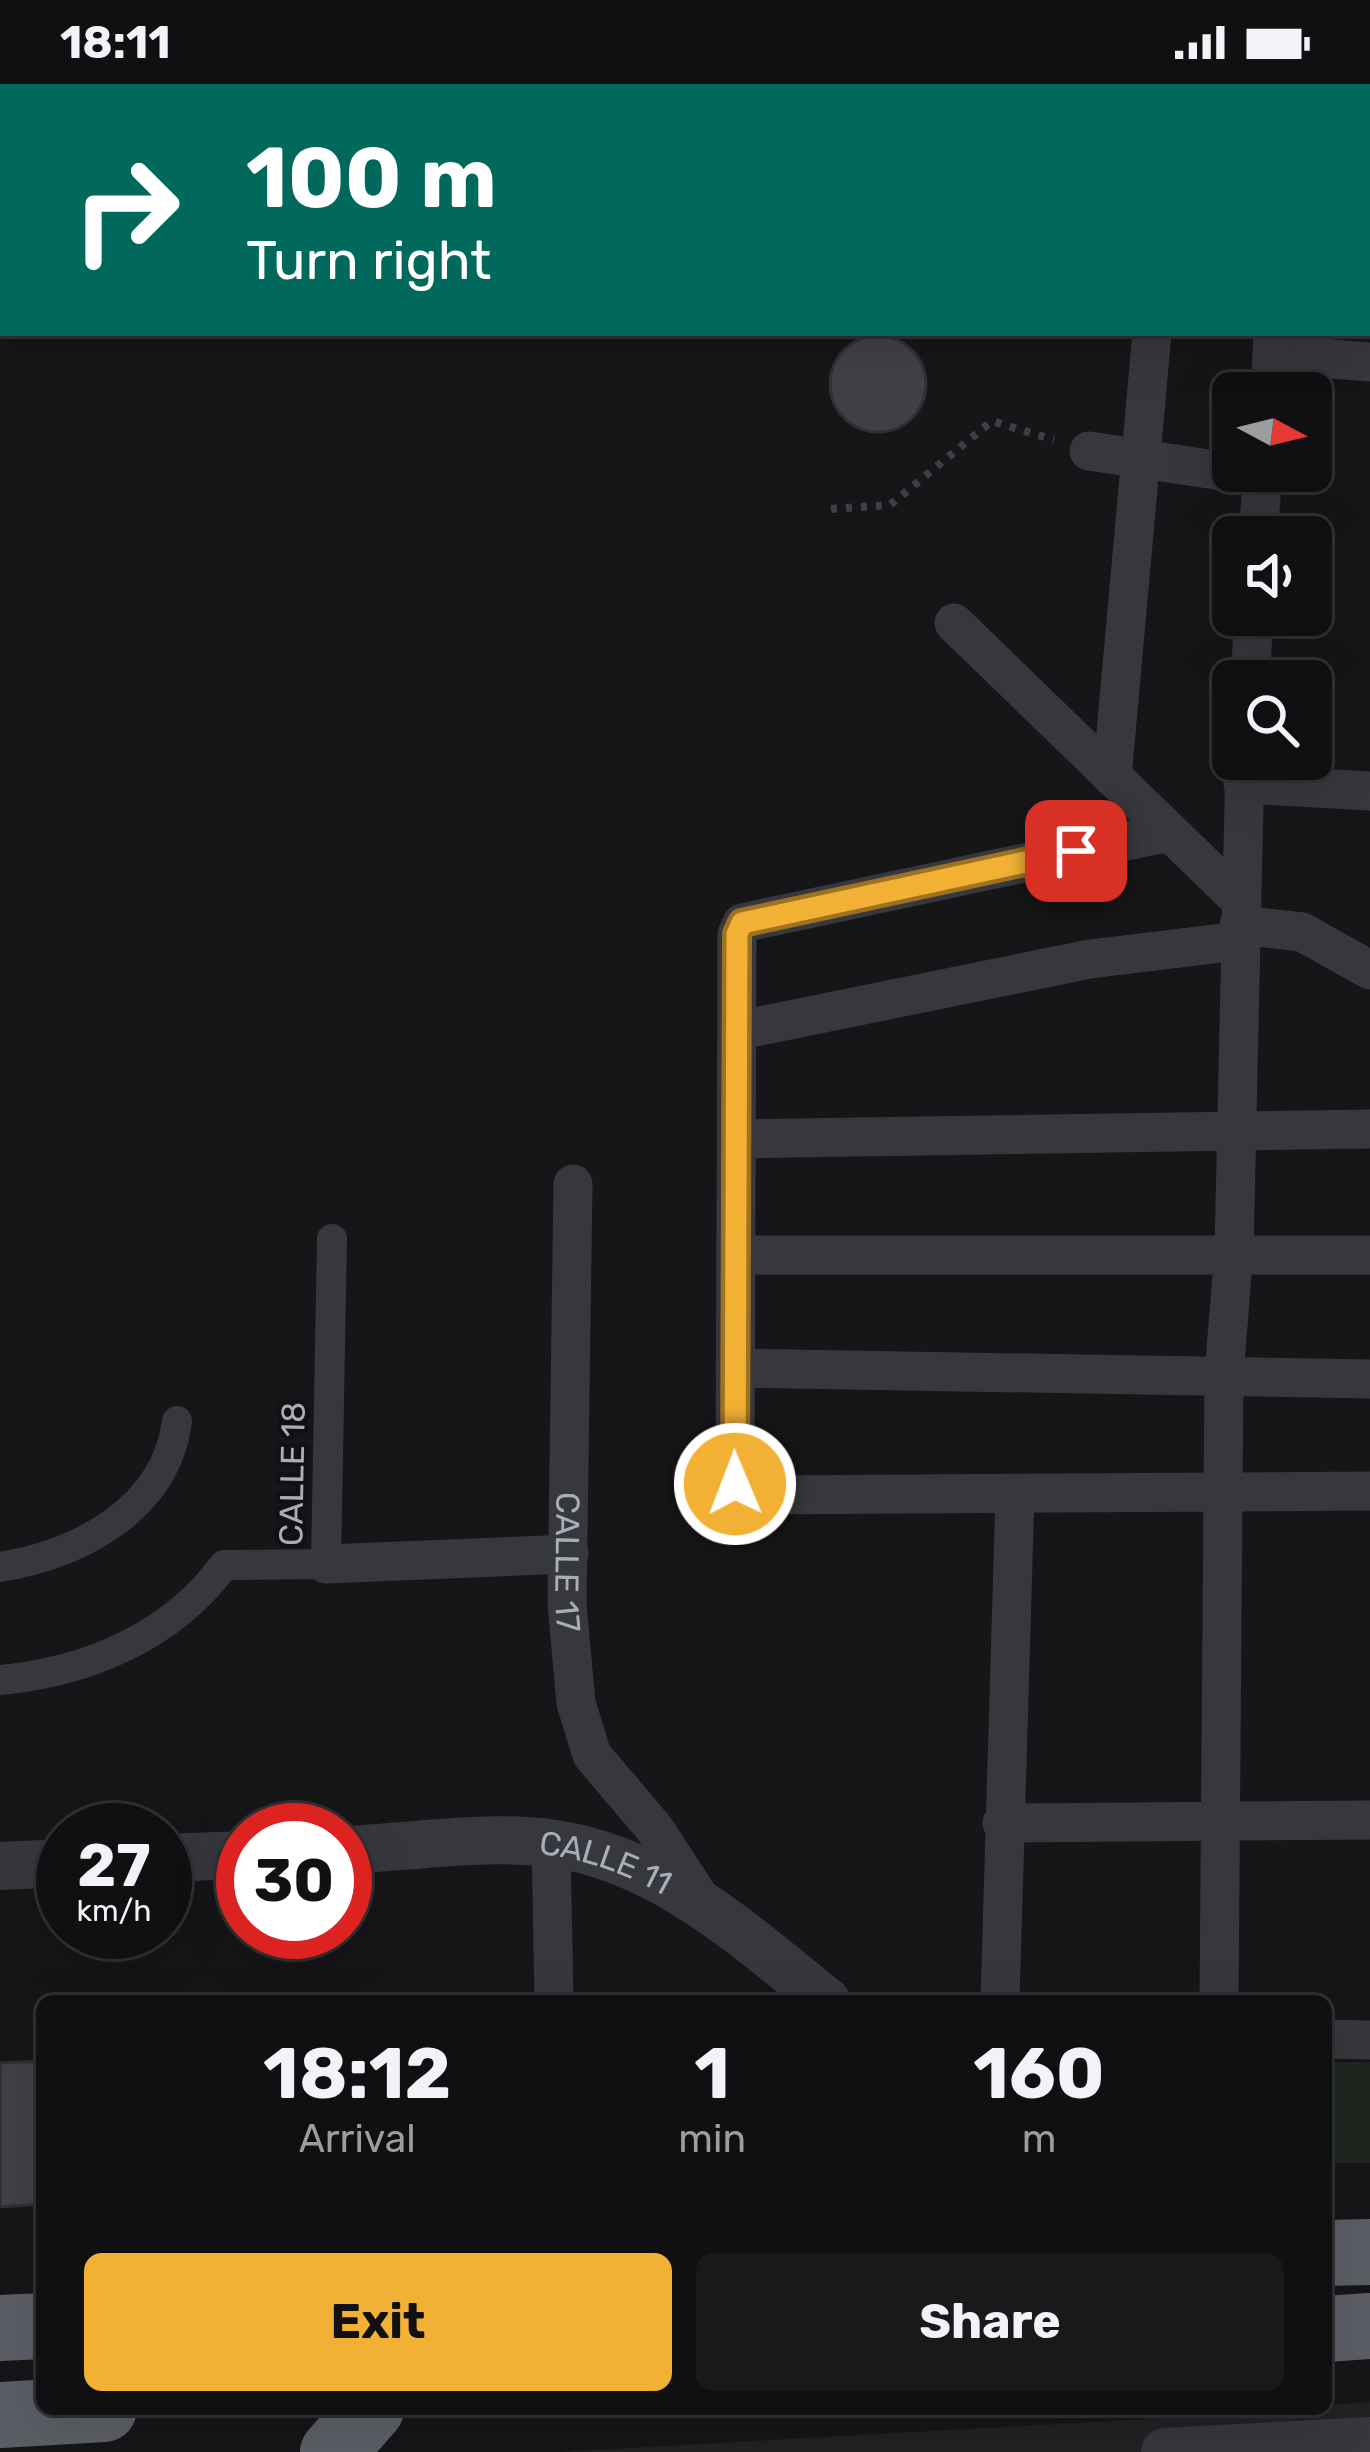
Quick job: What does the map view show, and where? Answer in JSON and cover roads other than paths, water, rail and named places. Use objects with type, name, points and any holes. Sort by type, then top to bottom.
[{"type":"highway","points":[[1332,2253],[1370,2252]]},
{"type":"highway","points":[[0,2328],[36,2326]]},
{"type":"highway","points":[[1332,2329],[1370,2326]]},
{"type":"highway","points":[[0,2415],[36,2413]]},
{"type":"highway","points":[[334,2452],[365,2415]]},
{"type":"street","points":[[1112,777],[1152,336]]},
{"type":"street","points":[[1272,360],[1370,362]]},
{"type":"street","points":[[1089,451],[1212,466]]},
{"type":"street","points":[[954,623],[1169,832],[1238,922]]},
{"type":"street","points":[[1219,1995],[1224,1373],[1234,1251],[1244,780]]},
{"type":"street","points":[[1300,780],[1370,790]]},
{"type":"street","points":[[1169,832],[742,923],[737,934],[735,1484],[758,1495],[1370,1492]]},
{"type":"street","points":[[740,1030],[1090,959],[1238,922],[1302,932],[1370,970]]},
{"type":"street","points":[[738,1139],[1370,1129]]},
{"type":"street","name":"CALLE 17","points":[[573,1184],[567,1604],[576,1702],[592,1755],[654,1828],[701,1900]]},
{"type":"street","name":"CALLE 18","points":[[0,1680],[84,1664],[130,1645],[169,1622],[224,1565],[326,1564],[332,1239]]},
{"type":"street","points":[[737,1255],[1234,1251],[1370,1255]]},
{"type":"street","points":[[735,1368],[1370,1378]]},
{"type":"street","points":[[0,1567],[64,1554],[123,1515],[162,1475],[177,1421]]},
{"type":"street","points":[[1000,1995],[1001,1823],[1016,1495]]},
{"type":"street","points":[[326,1564],[569,1554]]},
{"type":"street","points":[[1001,1823],[1370,1820]]},
{"type":"street","points":[[550,1844],[554,1995]]},
{"type":"street","name":"CALLE 11","points":[[372,1849],[550,1844],[625,1864],[701,1900],[819,1995]]},
{"type":"street","points":[[0,1866],[36,1864]]},
{"type":"street","points":[[1332,2039],[1370,2040]]},
{"type":"street","points":[[1165,2452],[1370,2440]]}]
